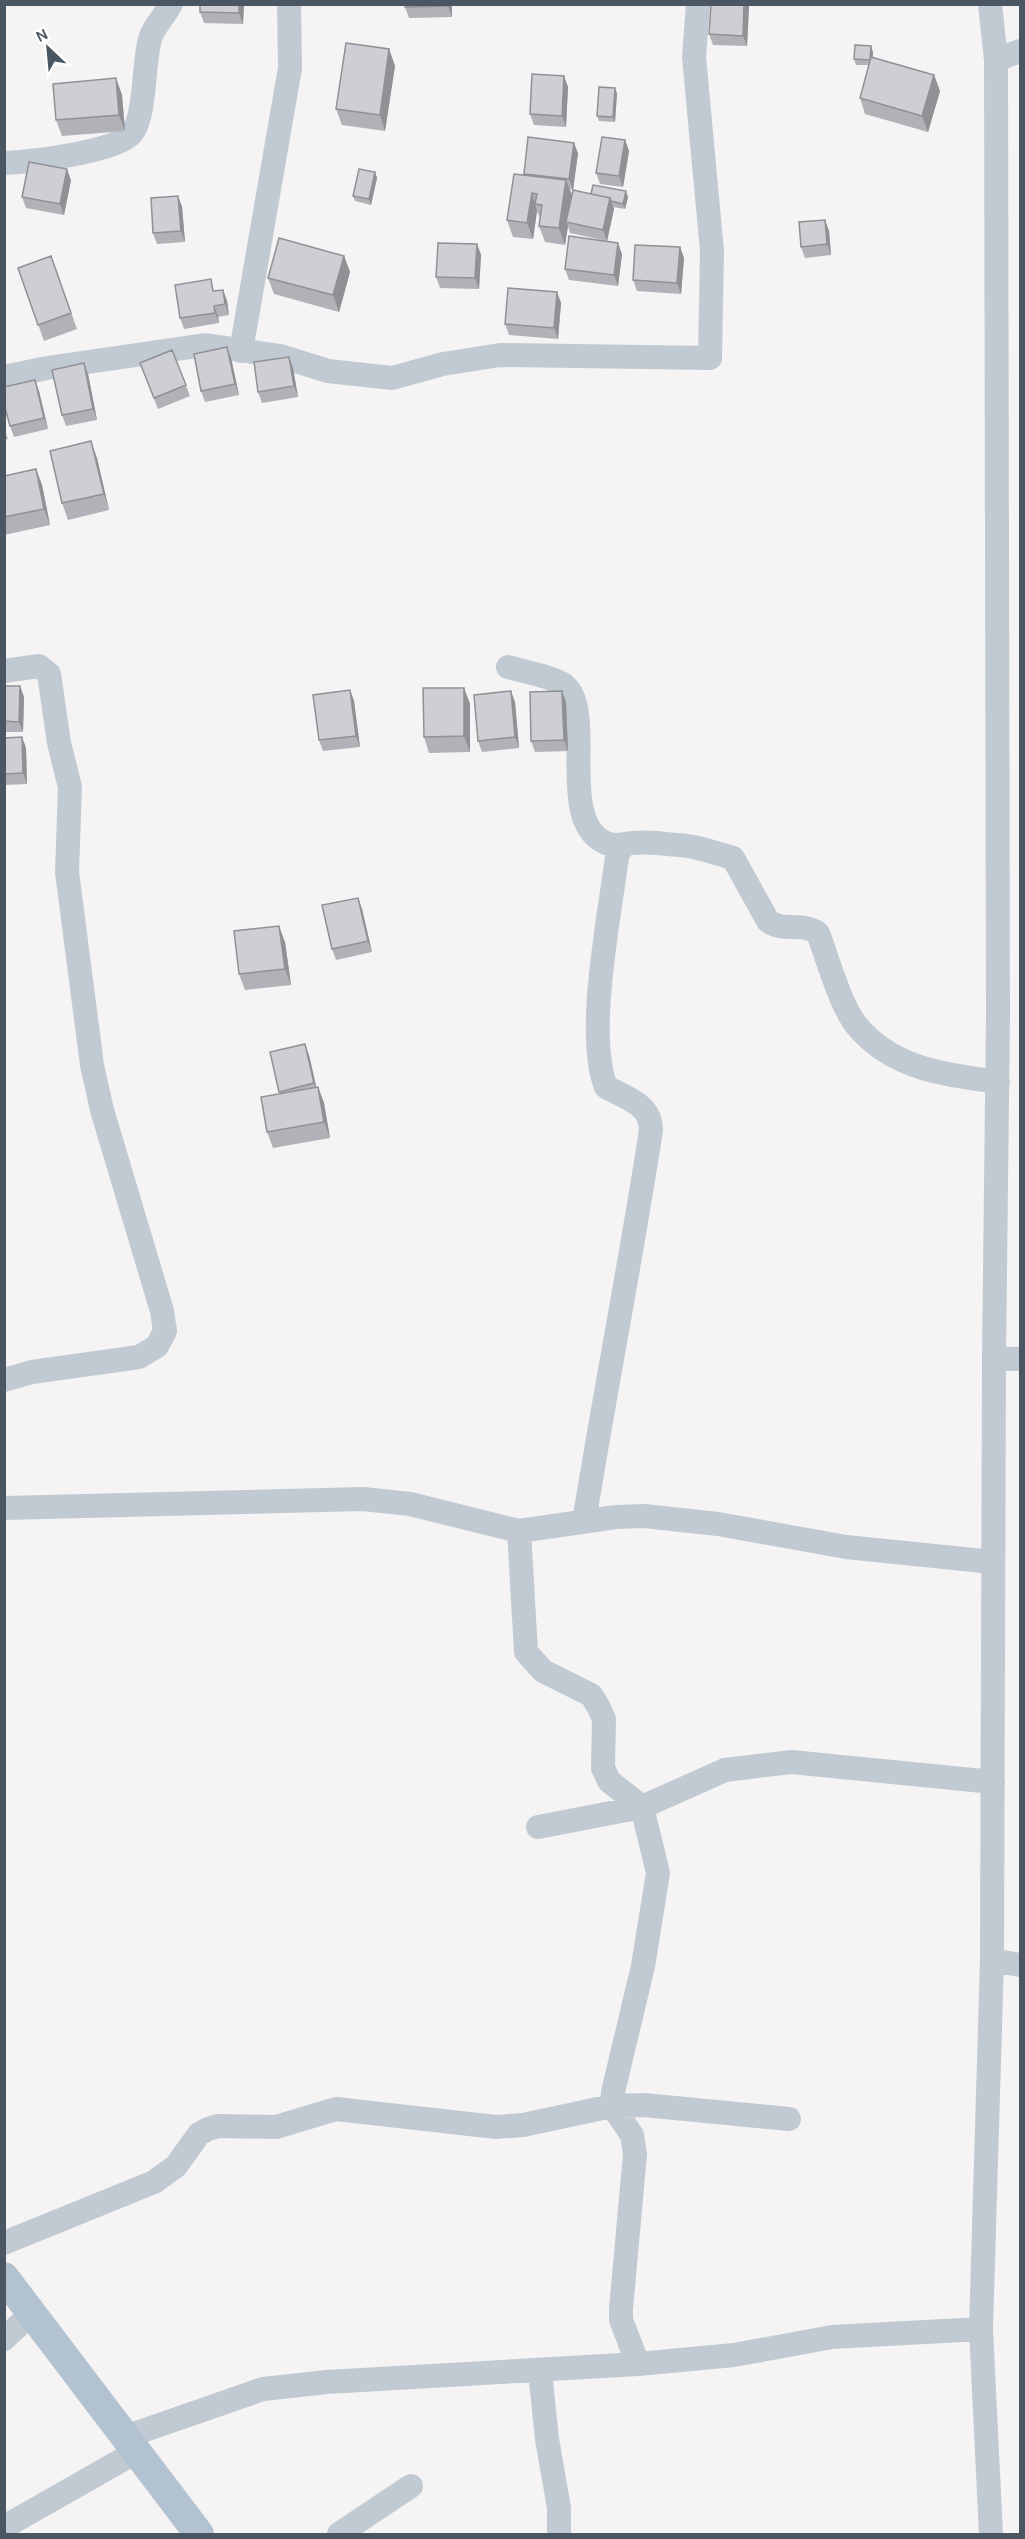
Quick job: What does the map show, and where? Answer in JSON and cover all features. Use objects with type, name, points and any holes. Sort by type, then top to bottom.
[{"type":"main road","points":[[4,2277],[199,2535]]},
{"type":"street","points":[[4,163],[41,161],[120,142],[132,134],[141,113],[143,69],[150,36],[171,4]]},
{"type":"street","points":[[241,351],[290,68],[289,4]]},
{"type":"street","points":[[4,377],[47,368],[205,345],[280,356],[328,371],[392,378],[443,364],[500,355],[711,358],[712,251],[694,57],[698,4]]},
{"type":"street","points":[[990,4],[996,60],[998,1082],[994,1358],[992,1960],[981,2329],[991,2535]]},
{"type":"street","points":[[996,60],[1020,51]]},
{"type":"street","points":[[4,671],[39,666],[49,674],[58,736],[70,787],[67,872],[92,1065],[102,1110],[162,1311],[165,1331],[157,1346],[139,1357],[32,1371],[4,1380]]},
{"type":"street","points":[[508,666],[562,683],[572,693],[577,717],[580,800],[588,828],[602,840],[622,847],[634,843],[682,845],[733,858],[768,921],[778,927],[806,926],[818,933],[856,1025],[886,1052],[922,1070],[998,1082]]},
{"type":"street","points":[[584,1522],[607,1383],[632,1256],[651,1130],[651,1119],[646,1109],[606,1087],[600,1062],[598,1006],[617,856],[622,847]]},
{"type":"street","points":[[994,1358],[1020,1359]]},
{"type":"street","points":[[4,1508],[363,1499],[410,1504],[519,1531],[616,1517],[644,1516],[718,1524],[846,1546],[993,1562]]},
{"type":"street","points":[[519,1531],[526,1652],[543,1671],[591,1695],[604,1719],[603,1768],[609,1781],[642,1808],[658,1872],[643,1966],[613,2092],[612,2106],[632,2135],[635,2154],[621,2320],[638,2364]]},
{"type":"street","points":[[538,1827],[642,1808],[725,1770],[791,1762],[993,1782]]},
{"type":"street","points":[[992,1960],[1020,1965]]},
{"type":"street","points":[[4,2243],[154,2182],[176,2166],[199,2134],[218,2126],[276,2127],[336,2109],[496,2127],[523,2125],[612,2106],[644,2105],[789,2119]]},
{"type":"street","points":[[4,2339],[32,2313]]},
{"type":"street","points":[[4,2527],[131,2444],[263,2389],[327,2382],[638,2364],[734,2355],[832,2337],[981,2329]]},
{"type":"street","points":[[540,2371],[547,2439],[560,2508],[559,2535]]},
{"type":"street","points":[[339,2535],[411,2486]]},
{"type":"building","points":[[200,4],[239,4],[239,13],[200,12]]},
{"type":"building","points":[[405,4],[448,4],[448,6],[405,7]]},
{"type":"building","points":[[711,4],[744,4],[743,36],[709,34]]},
{"type":"building","points":[[346,43],[389,49],[380,115],[336,109]]},
{"type":"building","points":[[855,45],[871,46],[870,60],[854,59]]},
{"type":"building","points":[[871,57],[934,75],[922,116],[860,98]]},
{"type":"building","points":[[532,74],[564,76],[562,116],[530,114]]},
{"type":"building","points":[[116,78],[119,115],[56,120],[53,84]]},
{"type":"building","points":[[599,87],[615,88],[613,117],[597,116]]},
{"type":"building","points":[[528,137],[574,143],[569,179],[524,174]]},
{"type":"building","points":[[602,137],[625,140],[619,176],[596,173]]},
{"type":"building","points":[[29,162],[67,169],[60,204],[22,197]]},
{"type":"building","points":[[359,169],[375,172],[369,199],[353,196]]},
{"type":"building","points":[[514,174],[566,180],[559,228],[539,226],[542,205],[535,204],[537,194],[532,193],[527,223],[507,220]]},
{"type":"building","points":[[593,185],[626,191],[623,204],[611,201],[610,198],[591,194]]},
{"type":"building","points":[[573,190],[610,198],[603,230],[566,222]]},
{"type":"building","points":[[178,196],[181,231],[153,233],[151,198]]},
{"type":"building","points":[[825,220],[827,244],[801,247],[799,222]]},
{"type":"building","points":[[569,236],[618,243],[614,275],[565,269]]},
{"type":"building","points":[[279,238],[344,256],[333,295],[268,278]]},
{"type":"building","points":[[438,243],[477,244],[475,278],[436,277]]},
{"type":"building","points":[[635,245],[680,247],[677,283],[633,280]]},
{"type":"building","points":[[51,256],[71,313],[38,325],[18,268]]},
{"type":"building","points":[[211,279],[213,291],[223,290],[225,304],[214,306],[215,313],[180,318],[175,285]]},
{"type":"building","points":[[508,288],[557,292],[554,328],[505,324]]},
{"type":"building","points":[[227,347],[235,384],[201,391],[194,354]]},
{"type":"building","points":[[172,350],[186,385],[154,398],[140,363]]},
{"type":"building","points":[[289,357],[294,386],[258,392],[254,362]]},
{"type":"building","points":[[84,363],[93,409],[62,415],[52,370]]},
{"type":"building","points":[[35,380],[44,418],[10,426],[4,404],[4,387]]},
{"type":"building","points":[[91,441],[104,494],[62,503],[50,451]]},
{"type":"building","points":[[36,469],[44,509],[4,517],[4,476]]},
{"type":"building","points":[[4,686],[20,686],[19,722],[4,721]]},
{"type":"building","points":[[423,688],[464,688],[464,736],[424,737]]},
{"type":"building","points":[[350,690],[356,736],[319,740],[313,695]]},
{"type":"building","points":[[511,691],[515,737],[478,741],[474,695]]},
{"type":"building","points":[[562,691],[564,740],[531,741],[530,692]]},
{"type":"building","points":[[22,737],[23,773],[4,774],[4,738]]},
{"type":"building","points":[[358,898],[368,941],[332,949],[322,905]]},
{"type":"building","points":[[279,926],[285,969],[239,974],[234,931]]},
{"type":"building","points":[[305,1044],[314,1083],[279,1092],[270,1052]]},
{"type":"building","points":[[318,1087],[324,1122],[267,1132],[261,1097]]}]
